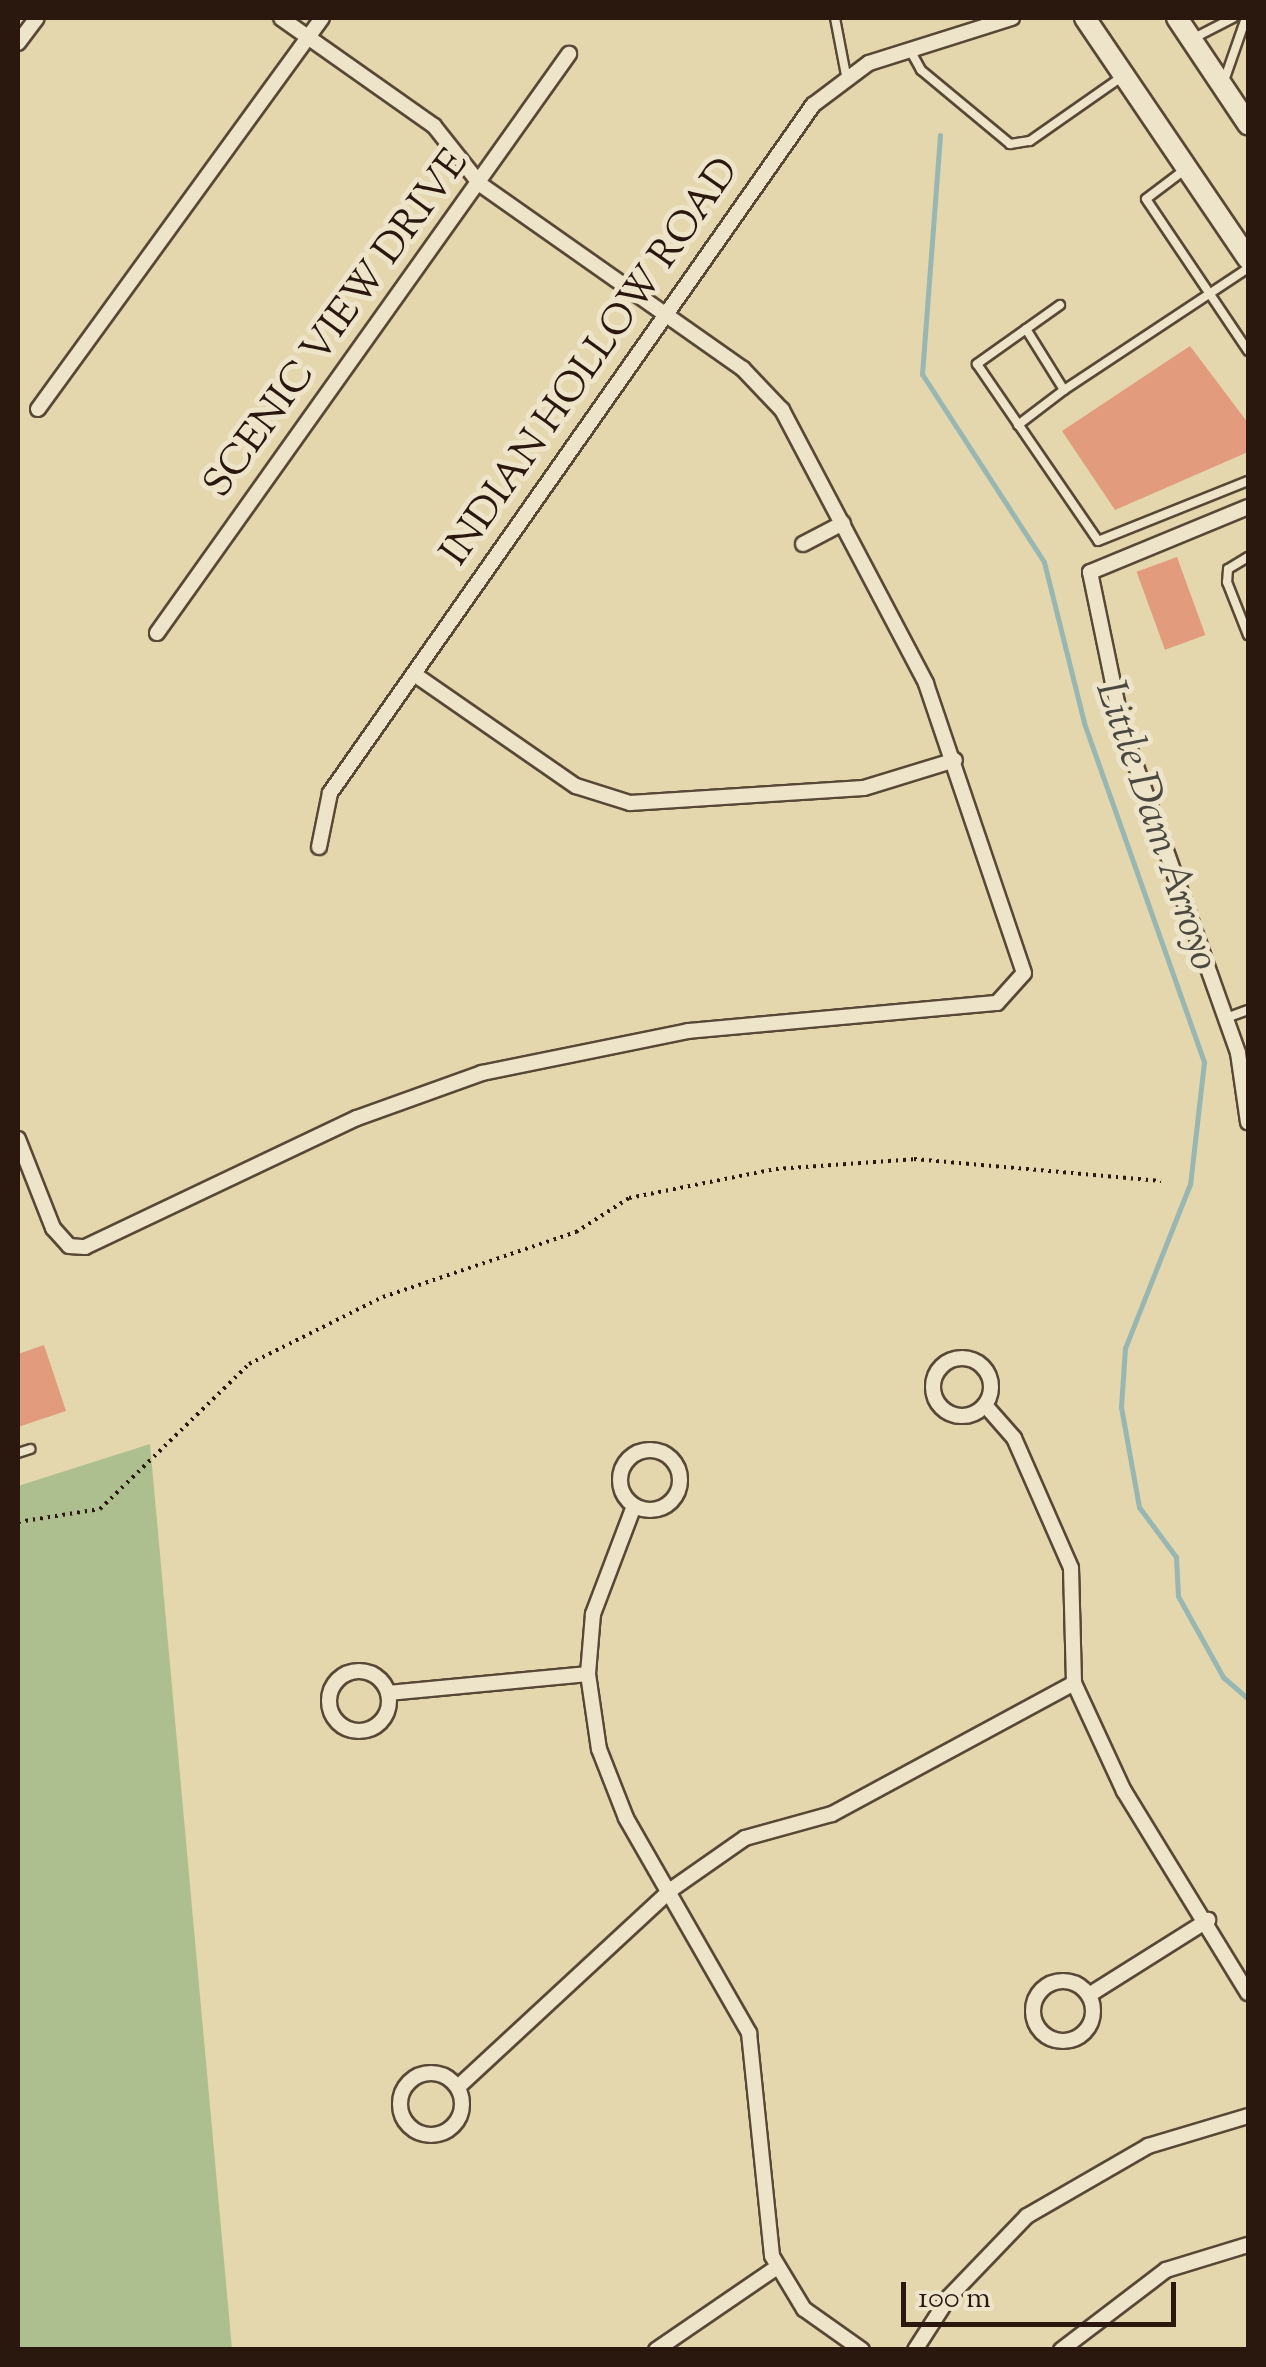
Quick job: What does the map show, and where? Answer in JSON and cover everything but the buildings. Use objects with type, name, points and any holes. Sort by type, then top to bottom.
[{"type":"main road","points":[[1086,18],[1248,259]]},
{"type":"main road","points":[[1177,18],[1248,124]]},
{"type":"street","points":[[18,43],[37,18]]},
{"type":"street","points":[[18,1139],[69,1246],[100,1242],[376,1110],[525,1061],[688,1030],[1004,1001],[1022,980],[1024,956],[918,664],[773,399],[666,314],[480,184],[434,126],[281,18]]},
{"type":"street","points":[[38,408],[322,18]]},
{"type":"street","name":"INDIAN HOLLOW ROAD","points":[[318,847],[324,802],[813,104],[846,76],[910,50],[1012,18]]},
{"type":"street","name":"SCENIC VIEW DRIVE","points":[[157,633],[569,54]]},
{"type":"street","points":[[1248,506],[1090,572],[1122,727],[1226,1018],[1248,1122]]},
{"type":"street","points":[[802,544],[843,523]]},
{"type":"street","points":[[414,674],[566,780],[630,802],[864,788],[955,760]]},
{"type":"street","points":[[959,1358],[980,1364],[991,1384],[984,1405],[965,1416],[943,1409],[933,1390],[940,1368],[959,1358]]},
{"type":"street","points":[[984,1405],[1014,1438],[1072,1568],[1074,1683],[1124,1791],[1208,1920],[1248,1994]]},
{"type":"street","points":[[664,1454],[678,1469],[676,1496],[652,1510],[634,1506],[620,1480],[627,1461],[664,1454]]},
{"type":"street","points":[[634,1506],[600,1582],[588,1674],[611,1784],[749,2033],[762,2220],[777,2268],[812,2317],[862,2350]]},
{"type":"street","points":[[349,1672],[369,1672],[388,1693],[373,1728],[353,1731],[330,1712],[334,1684],[349,1672]]},
{"type":"street","points":[[388,1693],[588,1674]]},
{"type":"street","points":[[458,2087],[672,1889],[745,1838],[832,1814],[1074,1683]]},
{"type":"street","points":[[1089,1995],[1208,1920]]},
{"type":"street","points":[[1065,1981],[1089,1995],[1093,2015],[1084,2034],[1065,2042],[1038,2028],[1035,2001],[1047,1986],[1065,1981]]},
{"type":"street","points":[[438,2073],[458,2087],[462,2111],[448,2131],[424,2135],[404,2121],[400,2097],[414,2077],[438,2073]]},
{"type":"street","points":[[915,2350],[949,2297],[1027,2216],[1148,2146],[1248,2116]]},
{"type":"street","points":[[1061,2350],[1166,2270],[1248,2245]]},
{"type":"street","points":[[656,2350],[777,2268]]},
{"type":"lane","points":[[835,18],[846,76]]},
{"type":"lane","points":[[1191,39],[1233,18]]},
{"type":"lane","points":[[1222,85],[1246,18]]},
{"type":"lane","points":[[910,50],[921,70],[1010,144],[1030,141],[1124,75]]},
{"type":"lane","points":[[1187,168],[1146,199],[1248,351]]},
{"type":"lane","points":[[1018,425],[1248,268]]},
{"type":"lane","points":[[1060,304],[976,364],[1098,541],[1248,482]]},
{"type":"lane","points":[[1026,329],[1064,390]]},
{"type":"lane","points":[[1248,557],[1228,569],[1228,582],[1248,634]]},
{"type":"lane","points":[[1226,1018],[1248,1010]]},
{"type":"lane","points":[[18,1453],[30,1449]]},
{"type":"path","points":[[18,1522],[100,1509],[249,1364],[382,1297],[576,1232],[629,1198],[776,1169],[914,1159],[1161,1181]]},
{"type":"green space","points":[[150,1444],[232,2349],[18,2349],[18,1486]]},
{"type":"waterway","name":"Little Dam Arroyo","points":[[940,135],[922,374],[1044,562],[1084,723],[1204,1062],[1190,1184],[1125,1348],[1121,1407],[1139,1507],[1176,1557],[1178,1596],[1223,1677],[1248,1699]]},
{"type":"waterway","name":"Little Dam Arroyo","points":[[1248,1789],[1248,1802]]}]
